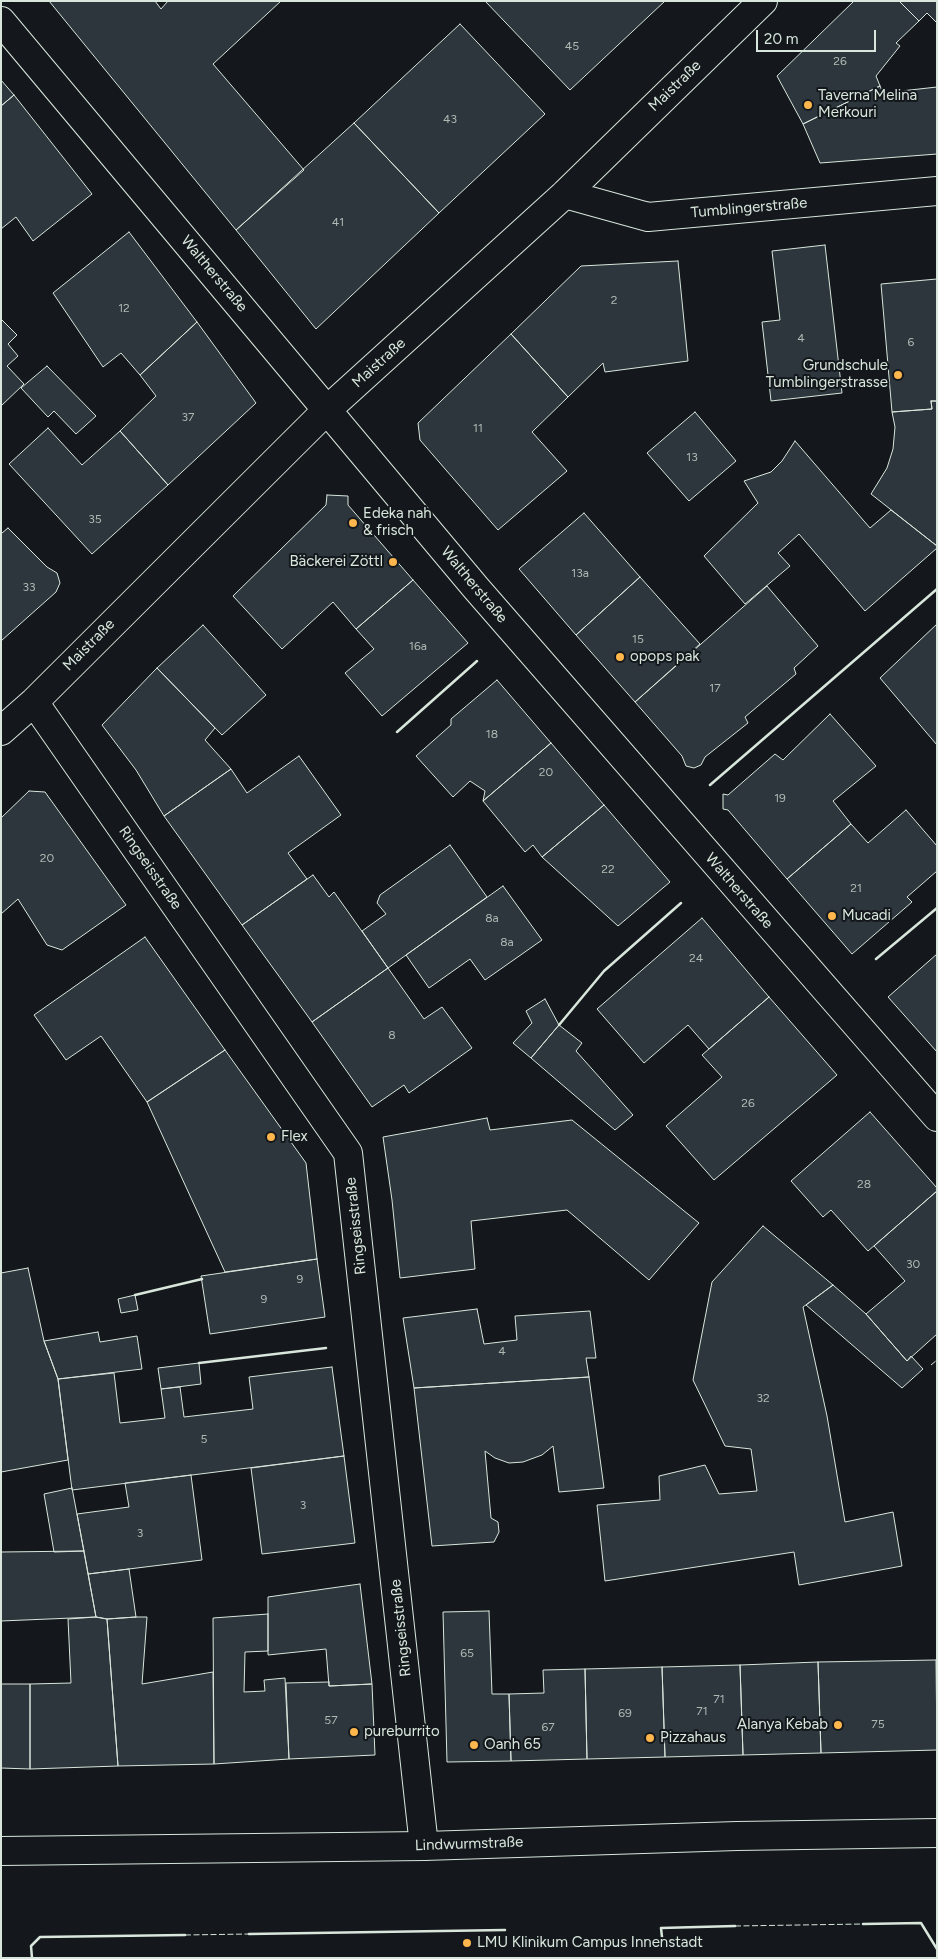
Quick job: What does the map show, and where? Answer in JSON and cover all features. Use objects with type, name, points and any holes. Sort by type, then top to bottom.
[{"type":"street","name":"Maistraße","points":[[1,730],[34,702],[328,409],[564,194],[763,1]]},
{"type":"street","name":"Waltherstraße","points":[[1,21],[476,588],[937,1117]]},
{"type":"street","name":"Tumblingerstraße","points":[[564,194],[648,217],[937,191]]},
{"type":"street","name":"Ringseisstraße","points":[[34,702],[348,1153],[424,1846]]},
{"type":"street","name":"Lindwurmstraße","points":[[1,1851],[424,1846],[737,1836],[937,1833]]},
{"type":"building","points":[[49,1],[155,1],[161,9],[168,1],[281,1],[213,64],[304,170],[236,230]]},
{"type":"building","points":[[485,1],[665,1],[570,90]]},
{"type":"building","points":[[854,1],[899,1],[919,21],[896,43],[900,46],[876,76],[880,86],[803,124],[777,76]]},
{"type":"building","points":[[899,1],[937,1],[937,23],[927,13],[919,21]]},
{"type":"building","points":[[460,24],[545,114],[439,213],[354,123]]},
{"type":"building","points":[[1,80],[14,95],[1,106]]},
{"type":"building","points":[[880,86],[883,93],[937,87],[937,154],[820,163],[803,124]]},
{"type":"building","points":[[14,95],[92,194],[33,241],[16,217],[1,229],[1,106]]},
{"type":"building","points":[[354,123],[439,213],[316,329],[236,230]]},
{"type":"building","points":[[129,232],[197,322],[140,375],[121,353],[103,367],[53,293]]},
{"type":"building","points":[[825,245],[842,393],[771,401],[762,322],[780,320],[772,251]]},
{"type":"building","points":[[678,261],[688,361],[605,372],[603,363],[568,397],[511,334],[581,266]]},
{"type":"building","points":[[937,279],[937,401],[931,401],[932,409],[892,412],[881,284]]},
{"type":"building","points":[[1,319],[17,335],[8,344],[18,356],[7,366],[24,384],[1,406]]},
{"type":"building","points":[[197,322],[256,403],[168,485],[120,431],[156,396],[140,375]]},
{"type":"building","points":[[511,334],[568,397],[532,432],[567,471],[498,530],[420,440],[418,423]]},
{"type":"building","points":[[47,366],[96,416],[76,434],[54,411],[48,417],[21,388]]},
{"type":"building","points":[[931,401],[937,401],[937,546],[871,494],[887,468],[893,449],[895,427],[892,412],[932,409]]},
{"type":"building","points":[[695,412],[736,461],[689,501],[647,453]]},
{"type":"building","points":[[48,428],[82,465],[120,431],[168,485],[92,554],[9,464]]},
{"type":"building","points":[[795,441],[870,528],[891,510],[937,546],[865,611],[799,534],[778,553],[790,566],[745,604],[704,556],[758,503],[744,481],[771,472],[782,461]]},
{"type":"building","points":[[327,495],[348,496],[348,505],[413,580],[356,629],[333,602],[282,649],[233,596],[326,505]]},
{"type":"building","points":[[584,513],[640,577],[576,635],[519,569]]},
{"type":"building","points":[[8,528],[47,567],[57,573],[60,583],[56,592],[1,641],[1,532]]},
{"type":"building","points":[[640,577],[700,644],[635,702],[576,635]]},
{"type":"building","points":[[413,580],[468,643],[382,716],[345,673],[374,649],[356,629]]},
{"type":"building","points":[[767,586],[818,646],[794,668],[796,674],[745,717],[748,723],[705,757],[701,765],[694,768],[686,766],[682,756],[635,702]]},
{"type":"building","points":[[937,624],[937,745],[880,678]]},
{"type":"building","points":[[203,625],[266,695],[222,735],[157,668]]},
{"type":"building","points":[[157,668],[215,728],[205,740],[231,769],[164,816],[136,770],[102,725]]},
{"type":"building","points":[[497,680],[551,743],[483,801],[485,791],[470,781],[453,797],[416,756],[451,725],[451,719]]},
{"type":"building","points":[[830,714],[876,766],[833,801],[851,824],[787,879],[728,810],[723,809],[723,794],[728,795],[775,754],[783,760]]},
{"type":"building","points":[[551,743],[604,805],[542,857],[533,845],[525,852],[483,801]]},
{"type":"building","points":[[299,756],[341,815],[288,853],[307,879],[242,925],[164,816],[231,769],[247,793]]},
{"type":"building","points":[[29,791],[45,792],[126,905],[62,950],[47,945],[18,899],[1,914],[1,818]]},
{"type":"building","points":[[604,805],[670,882],[618,926],[542,857]]},
{"type":"building","points":[[906,810],[937,846],[937,871],[907,897],[912,902],[852,954],[787,879],[851,824],[868,843]]},
{"type":"building","points":[[450,845],[487,897],[388,968],[362,931],[386,914],[377,903],[380,895]]},
{"type":"building","points":[[313,875],[329,897],[334,892],[388,968],[312,1022],[242,925]]},
{"type":"building","points":[[503,886],[542,940],[485,980],[470,959],[429,988],[406,955]]},
{"type":"building","points":[[702,918],[769,997],[709,1049],[688,1025],[644,1063],[597,1009]]},
{"type":"building","points":[[145,937],[225,1050],[147,1102],[101,1036],[66,1060],[34,1015]]},
{"type":"building","points":[[937,954],[937,1052],[888,997]]},
{"type":"building","points":[[388,968],[424,1019],[442,1007],[472,1048],[409,1093],[404,1085],[372,1107],[312,1022]]},
{"type":"building","points":[[769,997],[837,1075],[714,1180],[666,1126],[722,1077],[702,1055]]},
{"type":"building","points":[[545,999],[559,1025],[531,1058],[513,1043],[532,1023],[526,1011]]},
{"type":"building","points":[[559,1025],[582,1043],[576,1051],[633,1115],[615,1130],[531,1058]]},
{"type":"building","points":[[225,1050],[306,1163],[317,1259],[225,1272],[147,1102]]},
{"type":"building","points":[[870,1112],[937,1188],[937,1191],[868,1251],[831,1210],[823,1217],[791,1181]]},
{"type":"building","points":[[487,1118],[490,1130],[572,1120],[699,1223],[649,1280],[567,1210],[471,1221],[475,1269],[400,1278],[383,1137]]},
{"type":"building","points":[[937,1191],[937,1334],[907,1361],[866,1314],[905,1281],[874,1246]]},
{"type":"building","points":[[763,1226],[833,1285],[803,1307],[827,1416],[845,1522],[893,1512],[902,1566],[799,1585],[794,1552],[605,1581],[597,1505],[660,1500],[659,1476],[705,1465],[719,1494],[757,1491],[751,1449],[725,1446],[693,1380],[712,1282]]},
{"type":"building","points":[[317,1259],[325,1317],[210,1334],[201,1276]]},
{"type":"building","points":[[28,1268],[44,1341],[58,1379],[68,1460],[1,1472],[1,1273]]},
{"type":"building","points":[[833,1285],[866,1314],[907,1361],[911,1356],[923,1369],[902,1388],[806,1305]]},
{"type":"building","points":[[135,1295],[138,1310],[121,1313],[118,1299]]},
{"type":"building","points":[[477,1309],[484,1344],[517,1340],[515,1316],[590,1311],[596,1358],[586,1358],[589,1377],[414,1388],[403,1318]]},
{"type":"building","points":[[98,1332],[100,1342],[137,1336],[142,1369],[58,1379],[44,1341]]},
{"type":"building","points":[[199,1363],[201,1384],[161,1389],[158,1368]]},
{"type":"building","points":[[332,1367],[344,1456],[72,1490],[58,1379],[114,1373],[120,1423],[165,1418],[161,1389],[180,1387],[184,1417],[253,1409],[249,1377]]},
{"type":"building","points":[[589,1377],[604,1488],[559,1492],[553,1446],[542,1455],[523,1462],[509,1463],[495,1458],[485,1451],[491,1518],[498,1522],[499,1532],[494,1542],[432,1546],[414,1388]]},
{"type":"building","points":[[344,1456],[355,1543],[262,1554],[251,1468]]},
{"type":"building","points":[[191,1475],[202,1560],[88,1574],[77,1514],[129,1507],[125,1483]]},
{"type":"building","points":[[72,1488],[84,1551],[54,1552],[44,1494]]},
{"type":"building","points":[[84,1551],[96,1617],[1,1621],[1,1552]]},
{"type":"building","points":[[129,1569],[136,1617],[107,1619],[96,1617],[88,1574]]},
{"type":"building","points":[[360,1584],[372,1684],[329,1686],[326,1649],[268,1655],[268,1597]]},
{"type":"building","points":[[489,1611],[492,1694],[509,1694],[511,1761],[447,1762],[443,1612]]},
{"type":"building","points":[[268,1614],[268,1651],[245,1652],[244,1692],[265,1691],[264,1680],[285,1678],[289,1759],[214,1764],[213,1618]]},
{"type":"building","points":[[96,1617],[107,1619],[118,1766],[30,1769],[30,1684],[71,1683],[68,1619]]},
{"type":"building","points":[[147,1617],[142,1684],[213,1672],[214,1764],[118,1766],[107,1619]]},
{"type":"building","points":[[936,1660],[937,1750],[821,1753],[818,1662]]},
{"type":"building","points":[[818,1662],[821,1753],[743,1755],[740,1665]]},
{"type":"building","points":[[740,1665],[743,1755],[665,1757],[662,1667]]},
{"type":"building","points":[[662,1667],[665,1757],[587,1759],[585,1669]]},
{"type":"building","points":[[585,1669],[587,1759],[511,1761],[509,1694],[544,1693],[543,1670]]},
{"type":"building","points":[[329,1682],[329,1686],[372,1684],[375,1755],[289,1759],[286,1683]]},
{"type":"building","points":[[1,1684],[30,1684],[30,1769],[1,1768]]},
{"type":"fence","points":[[931,1365],[937,1360]]},
{"type":"fence","points":[[735,1926],[863,1924]]},
{"type":"fence","points":[[185,1935],[249,1934]]},
{"type":"wall","points":[[710,785],[937,589]]},
{"type":"wall","points":[[397,732],[477,661]]},
{"type":"wall","points":[[559,1025],[604,971],[681,903]]},
{"type":"wall","points":[[876,959],[937,908]]},
{"type":"wall","points":[[135,1295],[202,1279]]},
{"type":"wall","points":[[199,1363],[326,1348]]},
{"type":"wall","points":[[863,1924],[921,1923],[937,1949]]},
{"type":"wall","points":[[662,1937],[661,1928],[735,1926]]},
{"type":"wall","points":[[249,1934],[505,1930]]},
{"type":"wall","points":[[32,1958],[31,1946],[40,1937],[185,1935]]},
{"type":"place","name":"Taverna Melina Merkouri","points":[[808,105]]},
{"type":"place","name":"Grundschule Tumblingerstrasse","points":[[898,375]]},
{"type":"place","name":"Edeka nah & frisch","points":[[353,523]]},
{"type":"place","name":"Bäckerei Zöttl","points":[[393,562]]},
{"type":"place","name":"opops pak","points":[[620,657]]},
{"type":"place","name":"Mucadi","points":[[832,916]]},
{"type":"place","name":"Flex","points":[[271,1137]]},
{"type":"place","name":"Alanya Kebab","points":[[838,1725]]},
{"type":"place","name":"pureburrito","points":[[354,1732]]},
{"type":"place","name":"Pizzahaus","points":[[650,1738]]},
{"type":"place","name":"Oanh 65","points":[[474,1745]]},
{"type":"place","name":"LMU Klinikum Campus Innenstadt","points":[[467,1943]]}]
